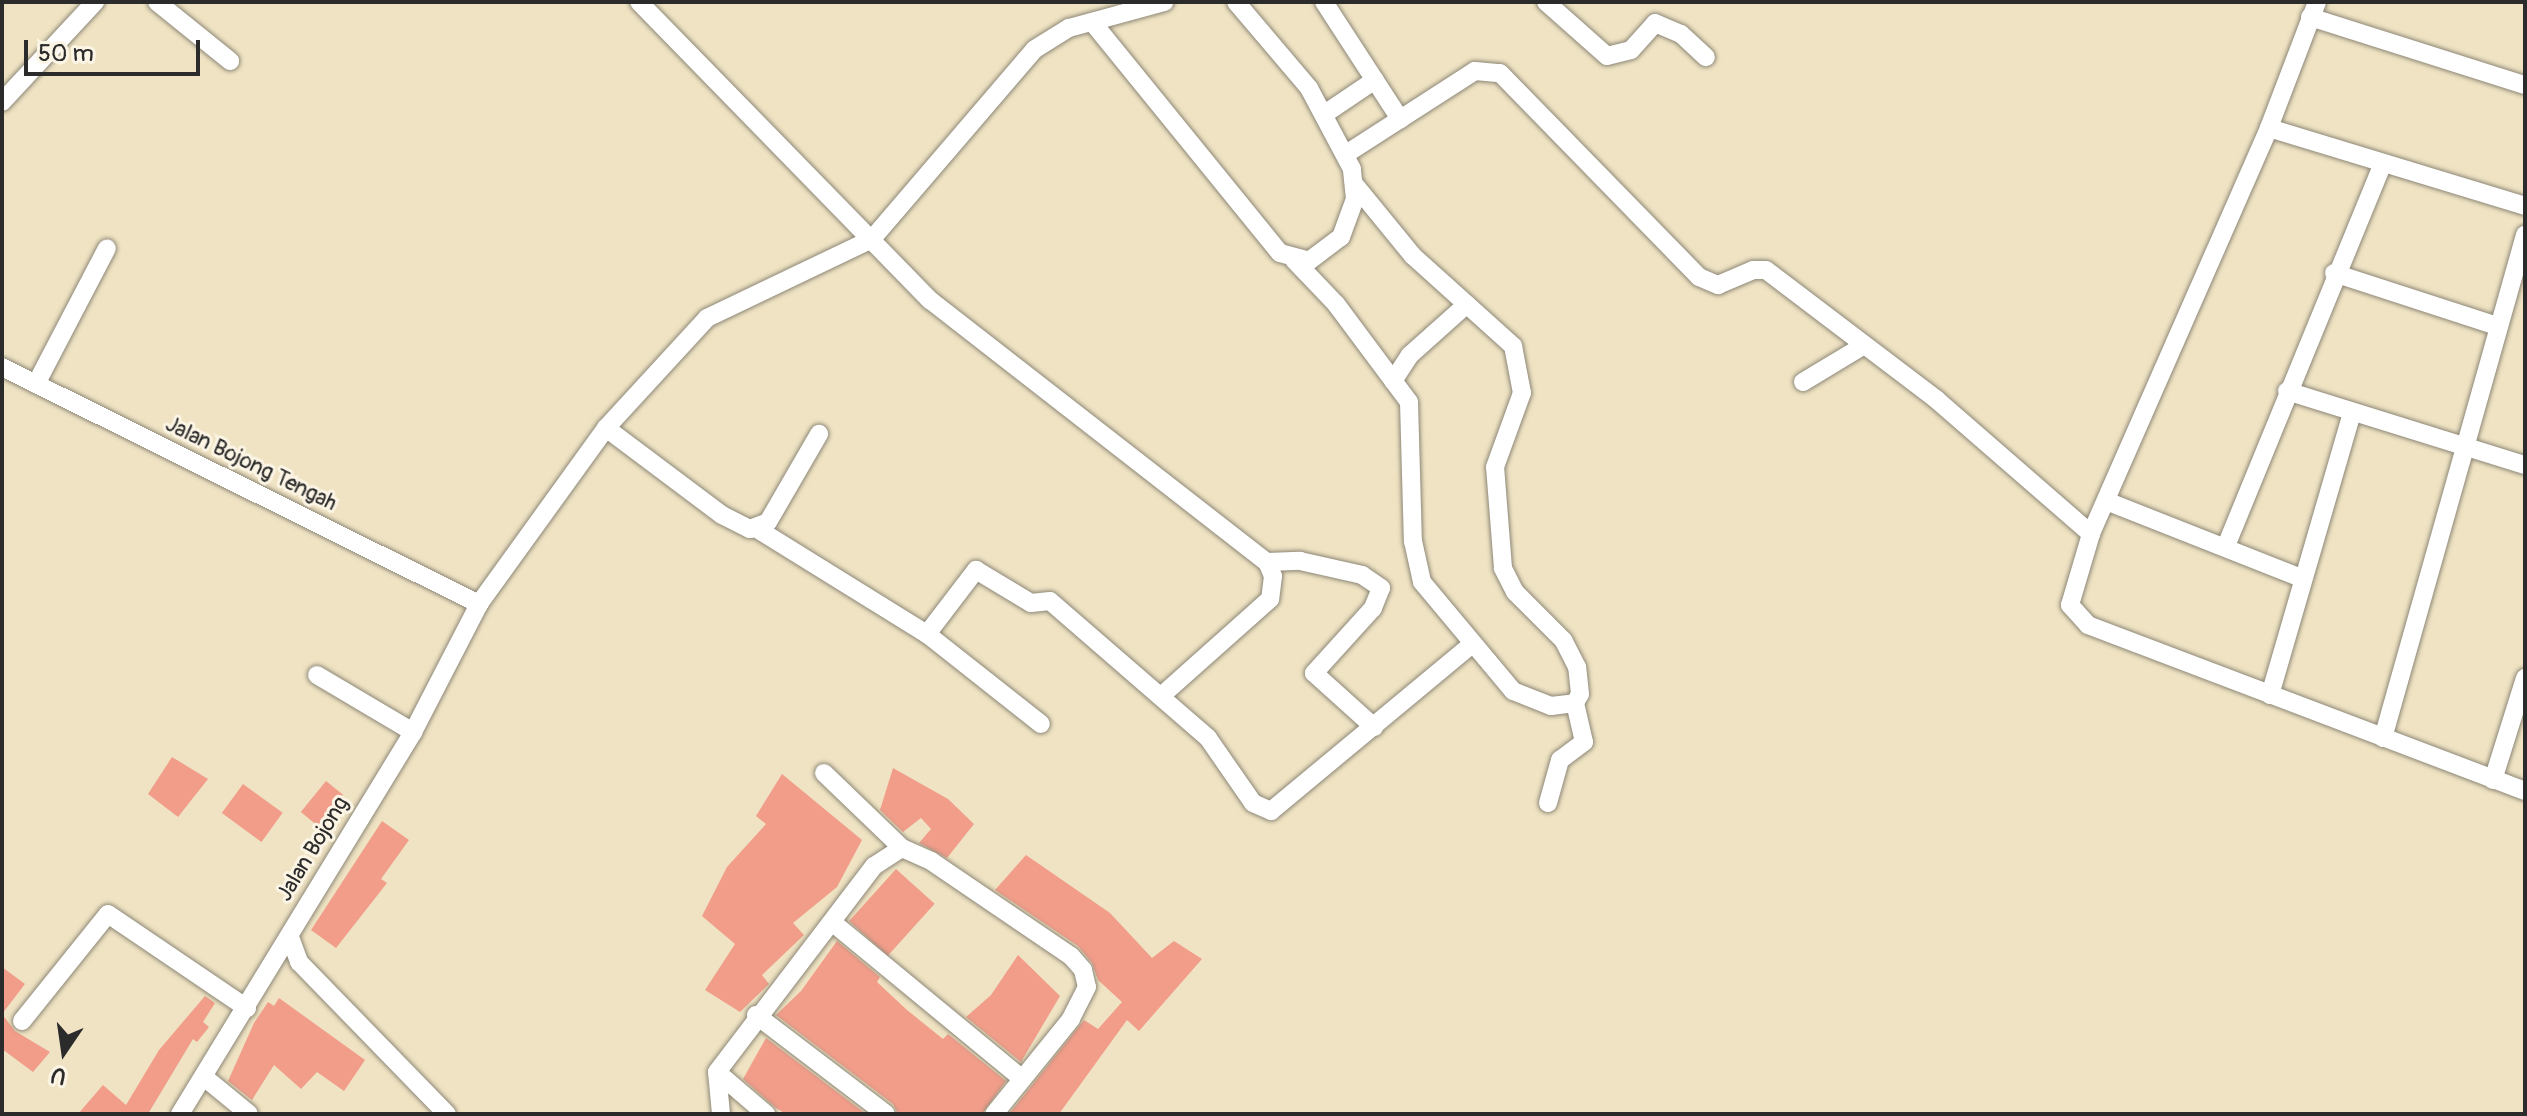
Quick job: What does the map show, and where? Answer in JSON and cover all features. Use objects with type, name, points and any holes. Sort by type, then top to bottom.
[{"type":"street","points":[[2,102],[95,2]]},
{"type":"street","points":[[157,2],[230,61]]},
{"type":"street","points":[[639,2],[930,300],[1267,562],[1273,576],[1270,599],[1161,696]]},
{"type":"street","points":[[872,239],[1035,49],[1069,28],[1165,2]]},
{"type":"street","points":[[1093,23],[1280,253],[1294,260],[1309,261],[1341,237],[1355,199],[1346,154],[1326,113],[1236,2]]},
{"type":"street","points":[[1324,2],[1400,119]]},
{"type":"street","points":[[1546,2],[1607,56],[1631,50],[1655,23],[1681,34],[1706,57]]},
{"type":"street","points":[[2525,85],[2313,10],[2269,128],[2091,534],[2069,596],[2081,619],[2270,695],[2525,791]]},
{"type":"street","points":[[1346,154],[1475,71],[1500,73],[1699,277],[1718,285],[1766,270],[1861,347],[1937,400],[2091,534]]},
{"type":"street","points":[[1326,113],[1375,80]]},
{"type":"street","points":[[2269,128],[2525,206]]},
{"type":"street","points":[[2226,546],[2334,273],[2383,164]]},
{"type":"street","points":[[1354,184],[1413,256],[1500,329],[1520,369],[1520,409],[1495,467],[1503,568],[1515,592],[1563,640],[1577,667],[1580,694],[1575,703],[1584,742],[1560,760],[1548,803]]},
{"type":"street","points":[[2383,738],[2525,235]]},
{"type":"street","name":"Jalan Bojong","points":[[180,1114],[413,732],[479,604],[606,428],[707,318],[872,239]]},
{"type":"street","points":[[36,384],[107,248]]},
{"type":"street","points":[[1294,260],[1393,381],[1411,415],[1413,541],[1422,582],[1470,646],[1526,701],[1575,703]]},
{"type":"street","points":[[2334,273],[2497,326]]},
{"type":"street","points":[[1393,381],[1410,355],[1467,304]]},
{"type":"street","points":[[1803,382],[1861,347]]},
{"type":"street","name":"Jalan Bojong Tengah","points":[[2,367],[479,604]]},
{"type":"street","points":[[2287,391],[2525,465]]},
{"type":"street","points":[[2270,695],[2301,578],[2352,413]]},
{"type":"street","points":[[606,428],[722,515],[759,530],[927,634],[1041,724]]},
{"type":"street","points":[[759,530],[819,434]]},
{"type":"street","points":[[2106,501],[2301,578]]},
{"type":"street","points":[[1267,562],[1300,561],[1362,575],[1381,588],[1364,621],[1314,673],[1374,727]]},
{"type":"street","points":[[927,634],[971,571],[981,571],[1025,601],[1047,599],[1060,606],[1208,738],[1259,810],[1283,805],[1470,646]]},
{"type":"street","points":[[317,675],[413,732]]},
{"type":"street","points":[[2493,780],[2525,678]]},
{"type":"street","points":[[824,773],[902,848],[955,877],[1071,956],[1083,970],[1087,987],[1071,1019],[994,1114]]},
{"type":"street","points":[[721,1114],[717,1072],[756,1015],[874,866],[902,848]]},
{"type":"street","points":[[22,1021],[108,914],[247,1008]]},
{"type":"street","points":[[832,922],[1021,1078]]},
{"type":"street","points":[[290,937],[299,962],[447,1114]]},
{"type":"street","points":[[756,1015],[886,1114]]},
{"type":"street","points":[[717,1072],[766,1114]]},
{"type":"street","points":[[204,1077],[249,1114]]},
{"type":"building","points":[[172,757],[208,779],[178,817],[148,794]]},
{"type":"building","points":[[893,768],[948,799],[974,824],[947,858],[919,843],[931,829],[921,818],[903,832],[880,810]]},
{"type":"building","points":[[782,774],[862,840],[837,887],[793,923],[804,935],[762,975],[769,984],[740,1012],[705,990],[735,944],[702,916],[727,867],[766,824],[756,816]]},
{"type":"building","points":[[326,781],[343,795],[318,826],[301,812]]},
{"type":"building","points":[[243,784],[283,813],[261,842],[222,813]]},
{"type":"building","points":[[382,821],[409,840],[381,879],[387,883],[336,948],[311,930]]},
{"type":"building","points":[[1026,855],[1110,913],[1152,958],[1174,941],[1202,959],[1139,1031],[1127,1020],[1059,1114],[1009,1114],[1084,1020],[1098,1029],[1122,1002],[1098,980],[1092,963],[1078,946],[995,890]]},
{"type":"building","points":[[896,869],[935,904],[888,956],[849,921]]},
{"type":"building","points":[[837,941],[880,977],[877,982],[907,1010],[943,1039],[948,1034],[1006,1081],[982,1114],[898,1114],[893,1104],[776,1015],[801,991]]},
{"type":"building","points":[[1018,955],[1060,996],[1021,1062],[966,1017],[991,995]]},
{"type":"building","points":[[2,967],[25,984],[2,1014]]},
{"type":"building","points":[[205,996],[215,1003],[203,1022],[209,1027],[197,1042],[193,1039],[148,1114],[78,1114],[103,1085],[126,1105],[159,1050]]},
{"type":"building","points":[[279,998],[365,1060],[344,1091],[317,1072],[301,1089],[274,1065],[252,1100],[228,1081],[254,1023],[268,1002],[274,1006]]},
{"type":"building","points":[[2,1014],[15,1031],[50,1052],[33,1072],[2,1049]]},
{"type":"building","points":[[766,1038],[866,1114],[786,1114],[776,1108],[743,1079]]}]
